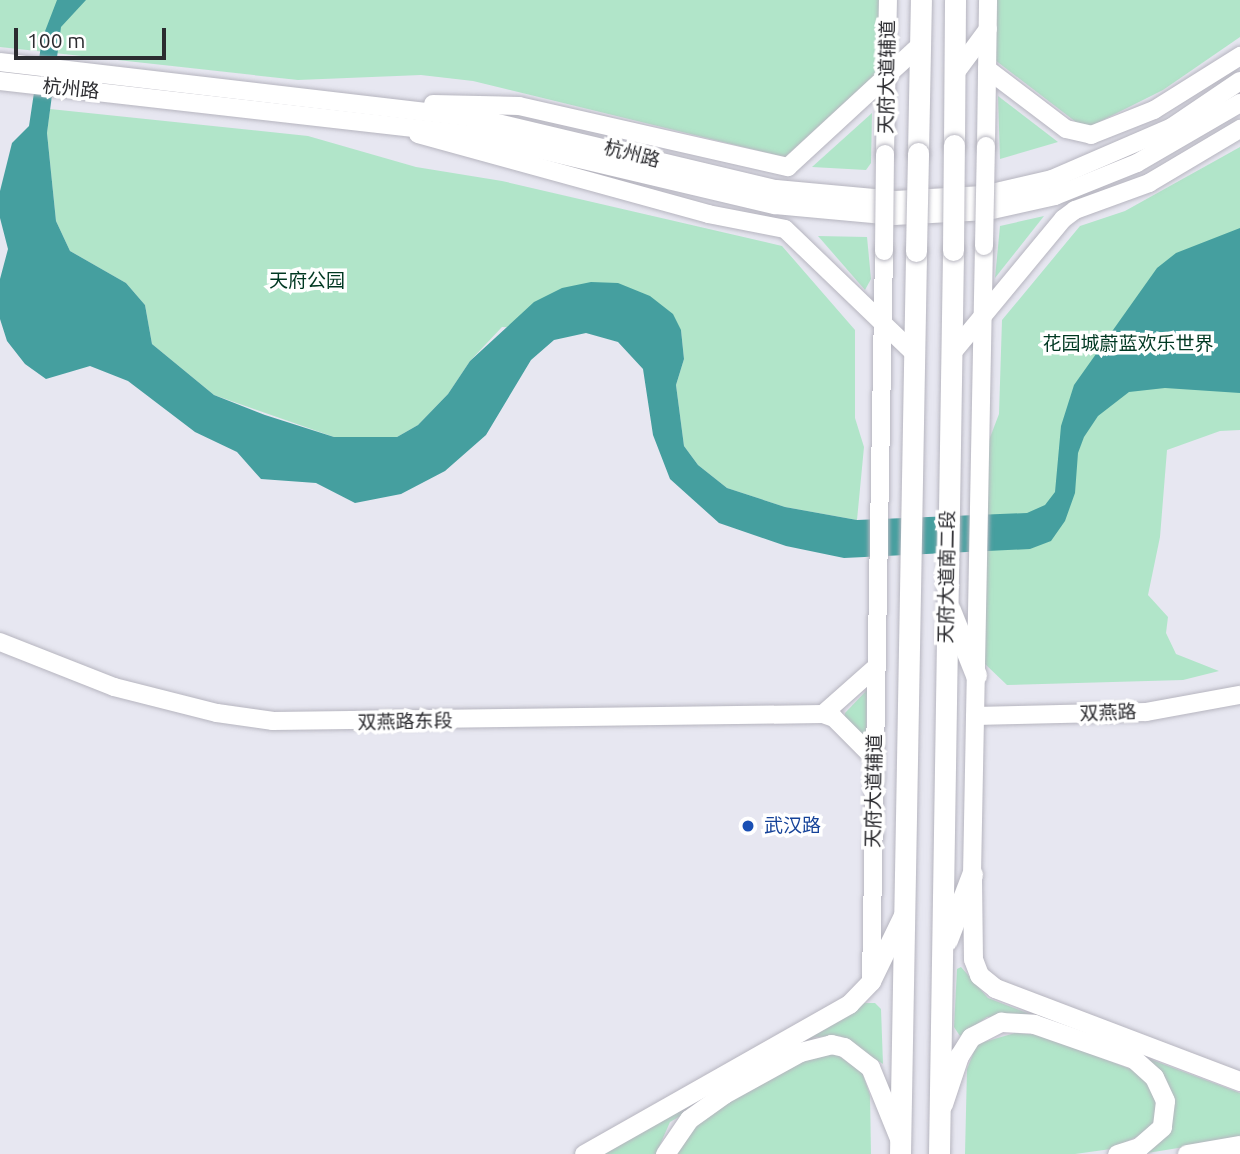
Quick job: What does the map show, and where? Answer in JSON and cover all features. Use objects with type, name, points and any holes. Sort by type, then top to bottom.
[{"type":"highway","name":"天府大道南二段","points":[[900,1147],[921,0]]},
{"type":"highway","name":"天府大道南二段","points":[[939,1154],[948,465],[953,352],[955,0]]},
{"type":"highway","points":[[947,602],[976,675]]},
{"type":"highway","points":[[941,956],[972,875]]},
{"type":"main road","name":"天府大道辅道","points":[[871,981],[888,0]]},
{"type":"main road","points":[[989,0],[972,875],[973,959],[979,975],[995,988],[1240,1081]]},
{"type":"main road","points":[[954,75],[988,29]]},
{"type":"main road","points":[[400,107],[465,101],[519,106],[780,167],[795,163],[920,45]]},
{"type":"main road","points":[[987,69],[1066,129],[1091,135],[1154,110],[1240,56]]},
{"type":"main road","name":"杭州路","points":[[0,62],[21,74],[378,121],[531,145],[786,207],[930,217],[1055,196],[1137,163],[1240,103]]},
{"type":"main road","name":"杭州路","points":[[0,81],[21,74]]},
{"type":"main road","name":"杭州路","points":[[75,80],[400,107],[513,124],[776,189],[862,200],[929,200],[1015,189],[1090,165],[1172,127],[1240,81]]},
{"type":"main road","points":[[378,121],[488,157],[708,214],[785,229],[914,353]]},
{"type":"main road","points":[[953,352],[1074,210],[1149,183],[1240,129]]},
{"type":"main road","name":"双燕路东段","points":[[0,642],[114,687],[217,713],[273,721],[823,714]]},
{"type":"main road","points":[[875,760],[834,719],[823,714],[876,667]]},
{"type":"main road","name":"双燕路","points":[[975,716],[1146,712],[1240,695]]},
{"type":"main road","points":[[584,1154],[849,1004],[871,981],[905,912]]},
{"type":"main road","points":[[938,1122],[959,1056],[971,1037],[1001,1022],[1034,1024],[1134,1059],[1154,1077],[1165,1101],[1162,1127],[1139,1147],[1117,1154]]},
{"type":"main road","points":[[665,1154],[689,1119],[724,1094],[800,1052],[831,1044],[844,1047],[870,1067],[900,1147]]},
{"type":"main road","points":[[1187,1154],[1240,1145]]},
{"type":"green space","points":[[0,0],[880,0],[879,71],[785,157],[473,81],[421,75],[298,80],[0,47]]},
{"type":"green space","points":[[996,0],[1240,0],[1240,37],[1163,90],[1085,129],[995,60]]},
{"type":"green space","points":[[998,96],[1058,142],[1000,159]]},
{"type":"green space","name":"天府公园","points":[[50,109],[308,136],[416,167],[502,181],[782,246],[855,330],[855,418],[864,447],[857,520],[785,507],[727,488],[698,465],[684,446],[676,385],[684,359],[681,330],[502,327],[470,361],[448,394],[418,425],[397,437],[334,437],[214,395],[152,344],[145,305],[126,283],[70,251],[56,221],[47,133]]},
{"type":"green space","points":[[872,113],[871,163],[866,170],[812,167]]},
{"type":"green space","name":"花园城蔚蓝欢乐世界","points":[[1240,147],[1240,430],[1220,431],[1167,450],[1160,537],[1148,595],[1168,617],[1166,633],[1176,654],[1219,671],[1183,680],[1007,685],[984,663],[986,448],[999,414],[1002,320],[1080,226],[1125,211]]},
{"type":"green space","points":[[1044,216],[995,278],[1000,226]]},
{"type":"green space","points":[[818,236],[867,237],[871,279],[865,290]]},
{"type":"green space","points":[[867,690],[866,744],[844,721],[845,713]]},
{"type":"green space","points":[[961,967],[988,998],[1032,1015],[987,1017],[960,1036],[954,1027],[957,969]]},
{"type":"green space","points":[[864,1003],[875,1003],[881,1009],[883,1064],[840,1036],[815,1037],[670,1122],[656,1154],[604,1154]]},
{"type":"green space","points":[[1015,1033],[1041,1035],[1141,1073],[1153,1088],[1159,1111],[1151,1130],[1111,1149],[1075,1154],[965,1154],[967,1069],[977,1044]]},
{"type":"green space","points":[[833,1052],[862,1072],[870,1095],[871,1154],[672,1154],[690,1125],[789,1066],[815,1053]]},
{"type":"green space","points":[[1147,1058],[1240,1093],[1240,1138],[1141,1154],[1167,1133]]},
{"type":"water","points":[[57,0],[86,0],[61,27],[47,133],[56,221],[70,251],[126,283],[145,305],[152,344],[214,395],[265,415],[334,437],[397,437],[418,425],[448,394],[470,361],[534,302],[562,288],[591,282],[618,283],[650,296],[673,314],[681,330],[684,359],[676,385],[684,446],[698,465],[727,488],[785,507],[857,520],[1027,513],[1045,505],[1055,492],[1061,426],[1074,385],[1157,268],[1176,253],[1240,228],[1240,393],[1165,388],[1129,392],[1098,416],[1084,437],[1078,453],[1075,493],[1065,521],[1051,541],[1030,549],[844,558],[786,546],[719,523],[670,479],[653,435],[643,369],[618,342],[586,333],[554,340],[531,360],[486,435],[445,471],[401,494],[355,503],[316,483],[261,479],[237,452],[195,432],[128,381],[90,366],[46,379],[25,364],[7,341],[0,319],[0,279],[8,249],[0,218],[0,191],[12,143],[29,126],[42,39]]},
{"type":"place","name":"武汉路","points":[[748,826]]}]
